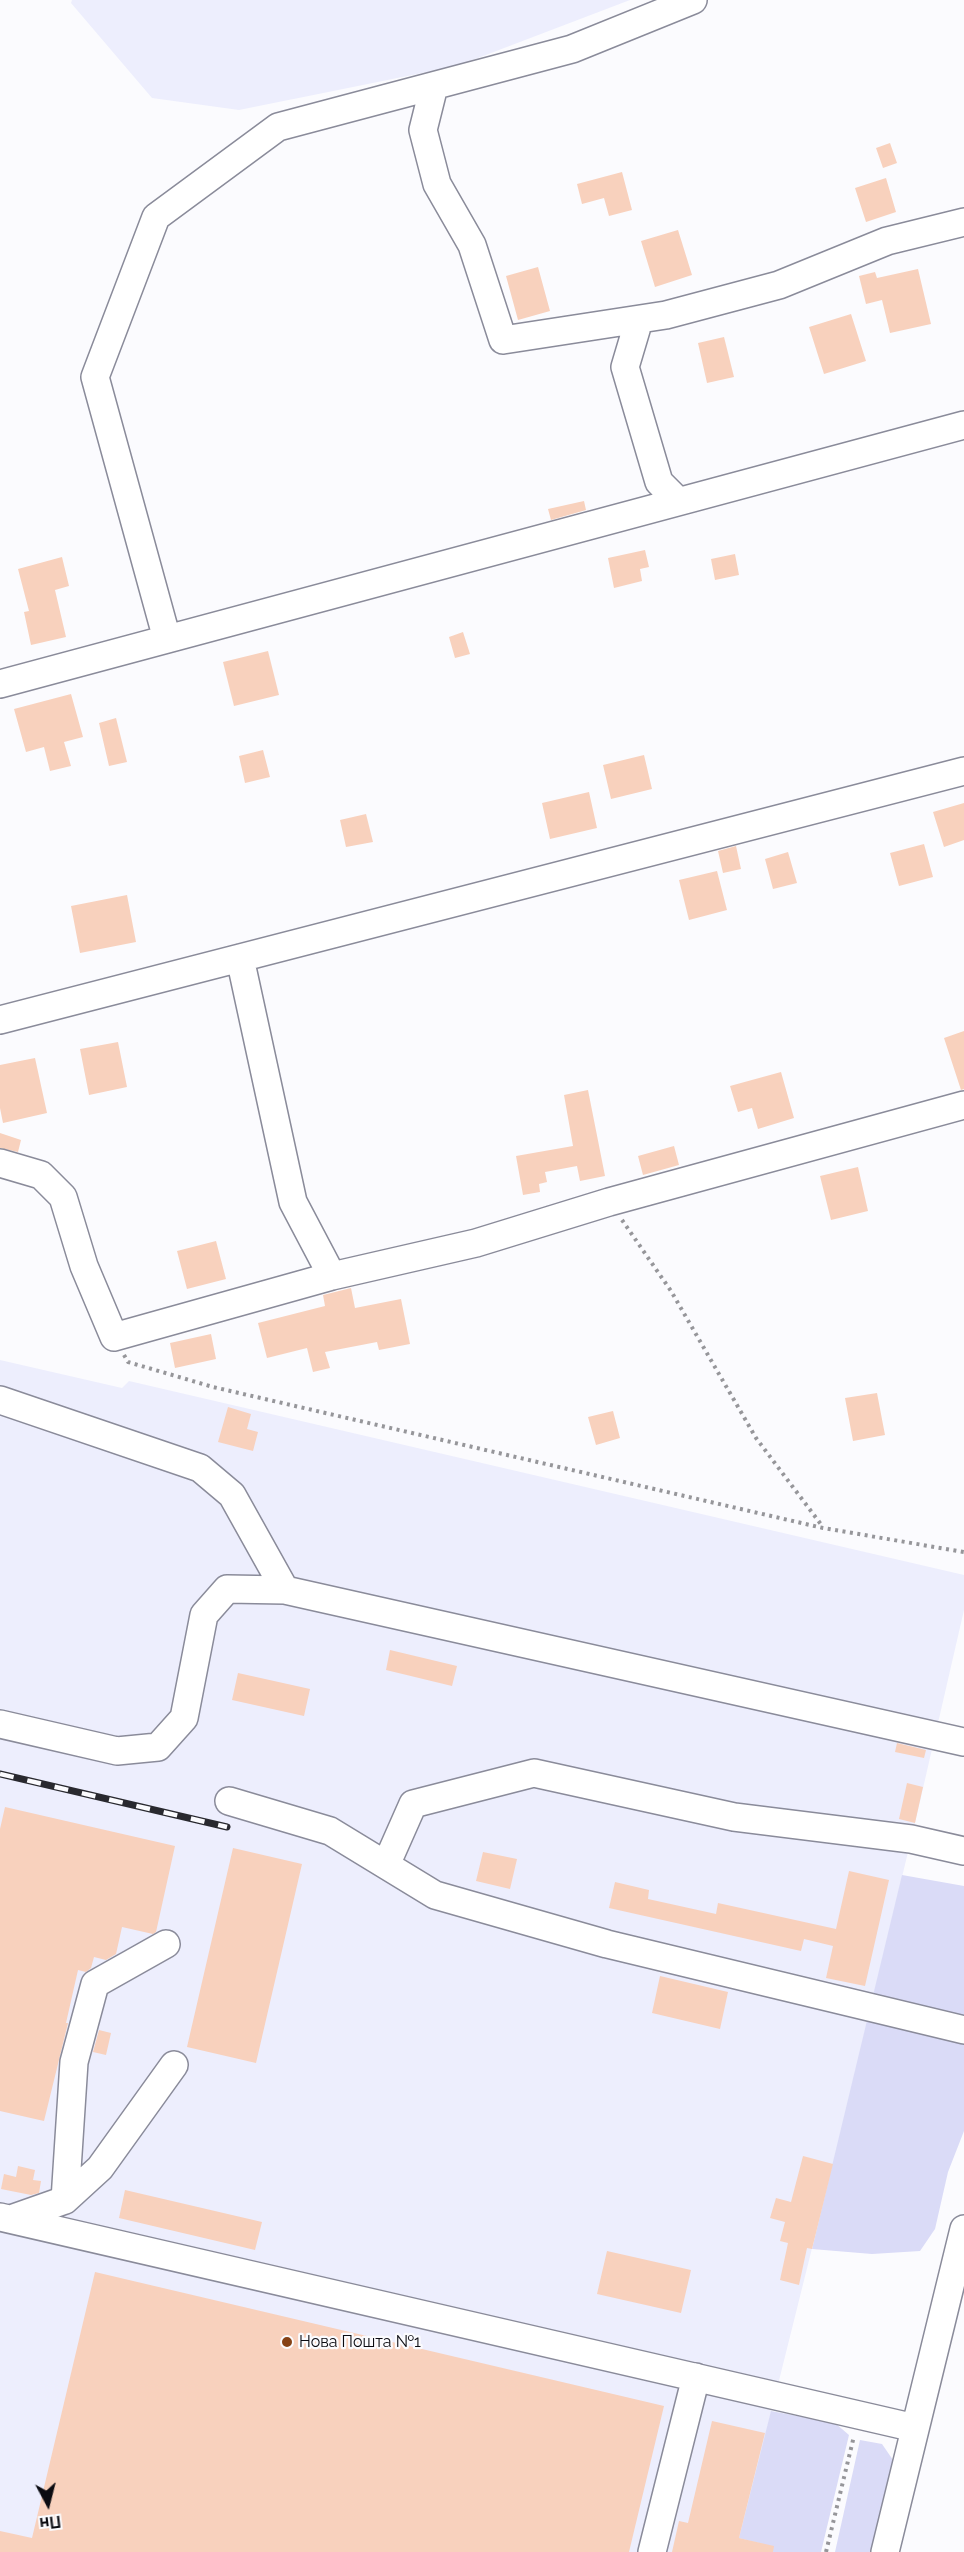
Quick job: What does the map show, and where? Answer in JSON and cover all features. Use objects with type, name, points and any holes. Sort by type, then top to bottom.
[{"type":"street","points":[[167,639],[95,377],[156,217],[278,128],[572,49],[693,0]]},
{"type":"street","points":[[434,86],[423,130],[437,184],[472,245],[503,340],[666,315],[779,285],[887,241],[964,222]]},
{"type":"street","points":[[639,320],[625,367],[659,482],[677,500]]},
{"type":"street","points":[[0,684],[964,424]]},
{"type":"street","points":[[0,1020],[964,771]]},
{"type":"street","points":[[240,958],[293,1202],[332,1276]]},
{"type":"street","points":[[0,1163],[40,1175],[63,1197],[84,1266],[114,1337],[332,1276],[476,1243],[609,1203],[964,1105]]},
{"type":"street","points":[[0,1400],[200,1468],[232,1495],[285,1590]]},
{"type":"street","points":[[0,1724],[117,1751],[158,1747],[183,1718],[204,1615],[227,1589],[285,1590],[964,1742]]},
{"type":"street","points":[[386,1865],[413,1804],[534,1773],[734,1817],[911,1839],[964,1851]]},
{"type":"street","points":[[229,1801],[330,1831],[435,1895],[607,1944],[964,2030]]},
{"type":"street","points":[[65,2200],[74,2062],[96,1984],[166,1944]]},
{"type":"street","points":[[6,2218],[65,2200],[99,2168],[174,2066]]},
{"type":"street","points":[[6,2218],[915,2428]]},
{"type":"street","points":[[885,2552],[964,2229]]},
{"type":"street","points":[[652,2552],[696,2377]]},
{"type":"path","points":[[609,1203],[671,1291],[756,1438],[823,1528]]},
{"type":"path","points":[[114,1337],[128,1362],[213,1387],[823,1528],[964,1552]]},
{"type":"path","points":[[826,2552],[859,2415]]},
{"type":"shaded area","points":[[72,0],[630,0],[457,66],[239,110],[152,98],[71,3]]},
{"type":"shaded area","points":[[0,1360],[122,1388],[129,1381],[964,1575],[964,1610],[915,1823],[740,2537],[763,2544],[761,2552],[0,2552]]},
{"type":"shaded area","points":[[902,1875],[964,1886],[964,2131],[948,2172],[935,2229],[920,2251],[872,2254],[812,2249]]},
{"type":"shaded area","points":[[771,2411],[835,2423],[849,2435],[821,2552],[761,2552],[763,2544],[739,2538]]},
{"type":"shaded area","points":[[860,2440],[882,2444],[893,2460],[871,2552],[835,2552]]},
{"type":"building","points":[[890,143],[897,163],[883,168],[876,148]]},
{"type":"building","points":[[622,172],[632,210],[609,216],[604,198],[582,204],[577,184]]},
{"type":"building","points":[[886,178],[896,212],[866,222],[855,188]]},
{"type":"building","points":[[678,230],[692,275],[655,287],[641,241]]},
{"type":"building","points":[[538,267],[550,311],[518,320],[506,276]]},
{"type":"building","points":[[918,269],[931,324],[890,333],[882,300],[866,304],[859,276],[875,272],[877,278]]},
{"type":"building","points":[[851,314],[866,361],[824,374],[809,327]]},
{"type":"building","points":[[724,337],[734,377],[707,383],[698,343]]},
{"type":"building","points":[[584,501],[586,510],[551,520],[548,509]]},
{"type":"building","points":[[645,550],[649,567],[640,569],[642,581],[614,588],[608,558]]},
{"type":"building","points":[[735,554],[739,575],[715,580],[711,559]]},
{"type":"building","points":[[62,557],[69,586],[55,590],[66,637],[31,645],[24,612],[29,611],[18,569]]},
{"type":"building","points":[[463,632],[470,654],[455,658],[449,637]]},
{"type":"building","points":[[268,651],[279,695],[234,706],[223,662]]},
{"type":"building","points":[[71,694],[83,737],[64,742],[71,766],[50,771],[44,747],[26,752],[14,709]]},
{"type":"building","points":[[116,718],[127,762],[109,766],[99,723]]},
{"type":"building","points":[[263,750],[270,777],[245,783],[239,756]]},
{"type":"building","points":[[644,755],[652,789],[611,799],[603,765]]},
{"type":"building","points":[[589,792],[597,828],[550,839],[542,803]]},
{"type":"building","points":[[964,803],[964,840],[944,847],[933,812]]},
{"type":"building","points":[[366,814],[373,842],[346,847],[340,820]]},
{"type":"building","points":[[924,844],[933,877],[899,886],[890,853]]},
{"type":"building","points":[[736,846],[741,869],[723,873],[718,851]]},
{"type":"building","points":[[788,852],[797,883],[773,889],[765,859]]},
{"type":"building","points":[[717,871],[727,910],[689,920],[679,880]]},
{"type":"building","points":[[127,895],[136,942],[80,953],[71,906]]},
{"type":"building","points":[[964,1031],[964,1089],[961,1090],[944,1038]]},
{"type":"building","points":[[118,1042],[127,1087],[89,1095],[80,1049]]},
{"type":"building","points":[[35,1058],[47,1113],[3,1123],[0,1108],[0,1065]]},
{"type":"building","points":[[781,1072],[794,1118],[758,1129],[752,1108],[738,1112],[730,1086]]},
{"type":"building","points":[[588,1090],[605,1176],[580,1181],[577,1166],[545,1172],[547,1182],[539,1184],[540,1192],[523,1195],[516,1156],[573,1146],[564,1095]]},
{"type":"building","points":[[0,1133],[21,1140],[18,1152],[0,1148]]},
{"type":"building","points":[[674,1146],[679,1165],[643,1175],[638,1156]]},
{"type":"building","points":[[858,1167],[868,1211],[831,1220],[820,1176]]},
{"type":"building","points":[[216,1241],[226,1279],[187,1289],[177,1251]]},
{"type":"building","points":[[351,1288],[355,1308],[401,1299],[410,1344],[379,1350],[377,1342],[325,1352],[330,1368],[313,1372],[307,1348],[267,1358],[258,1323],[325,1306],[323,1295]]},
{"type":"building","points":[[211,1334],[216,1359],[175,1368],[170,1343]]},
{"type":"building","points":[[877,1393],[885,1435],[853,1441],[845,1398]]},
{"type":"building","points":[[228,1407],[251,1414],[247,1429],[258,1432],[253,1451],[218,1442]]},
{"type":"building","points":[[613,1411],[620,1438],[596,1445],[588,1417]]},
{"type":"building","points":[[390,1650],[457,1666],[452,1686],[386,1670]]},
{"type":"building","points":[[238,1673],[310,1689],[304,1716],[232,1700]]},
{"type":"building","points":[[897,1743],[926,1750],[924,1758],[895,1752]]},
{"type":"building","points":[[907,1783],[923,1787],[915,1823],[899,1819]]},
{"type":"building","points":[[5,1807],[175,1846],[156,1932],[153,1934],[122,1927],[116,1954],[106,1960],[94,1957],[91,1968],[86,1972],[78,1970],[66,2023],[68,2023],[44,2121],[0,2111],[0,1829]]},
{"type":"building","points":[[233,1848],[302,1864],[256,2063],[187,2047]]},
{"type":"building","points":[[483,1852],[517,1859],[510,1889],[476,1881]]},
{"type":"building","points":[[849,1871],[889,1880],[865,1986],[826,1978],[833,1946],[804,1939],[801,1951],[609,1908],[615,1882],[649,1890],[648,1899],[716,1914],[718,1903],[836,1929]]},
{"type":"building","points":[[660,1976],[728,1992],[720,2029],[652,2013]]},
{"type":"building","points":[[99,2030],[111,2033],[106,2055],[93,2052]]},
{"type":"building","points":[[803,2156],[833,2164],[812,2249],[807,2248],[799,2285],[780,2280],[788,2243],[780,2241],[785,2222],[770,2218],[776,2198],[791,2202]]},
{"type":"building","points":[[18,2166],[35,2170],[33,2180],[41,2181],[39,2193],[31,2195],[1,2189],[4,2174],[16,2177]]},
{"type":"building","points":[[125,2190],[262,2222],[255,2250],[119,2218]]},
{"type":"building","points":[[607,2251],[691,2270],[681,2313],[597,2294]]},
{"type":"building","points":[[95,2272],[664,2406],[629,2552],[0,2552],[0,2531],[32,2538]]},
{"type":"building","points":[[712,2421],[765,2433],[739,2538],[774,2546],[773,2552],[672,2552],[679,2521],[688,2523]]},
{"type":"railway","points":[[0,1774],[227,1827]]},
{"type":"place","name":"Нова Пошта №1","points":[[287,2342]]}]
